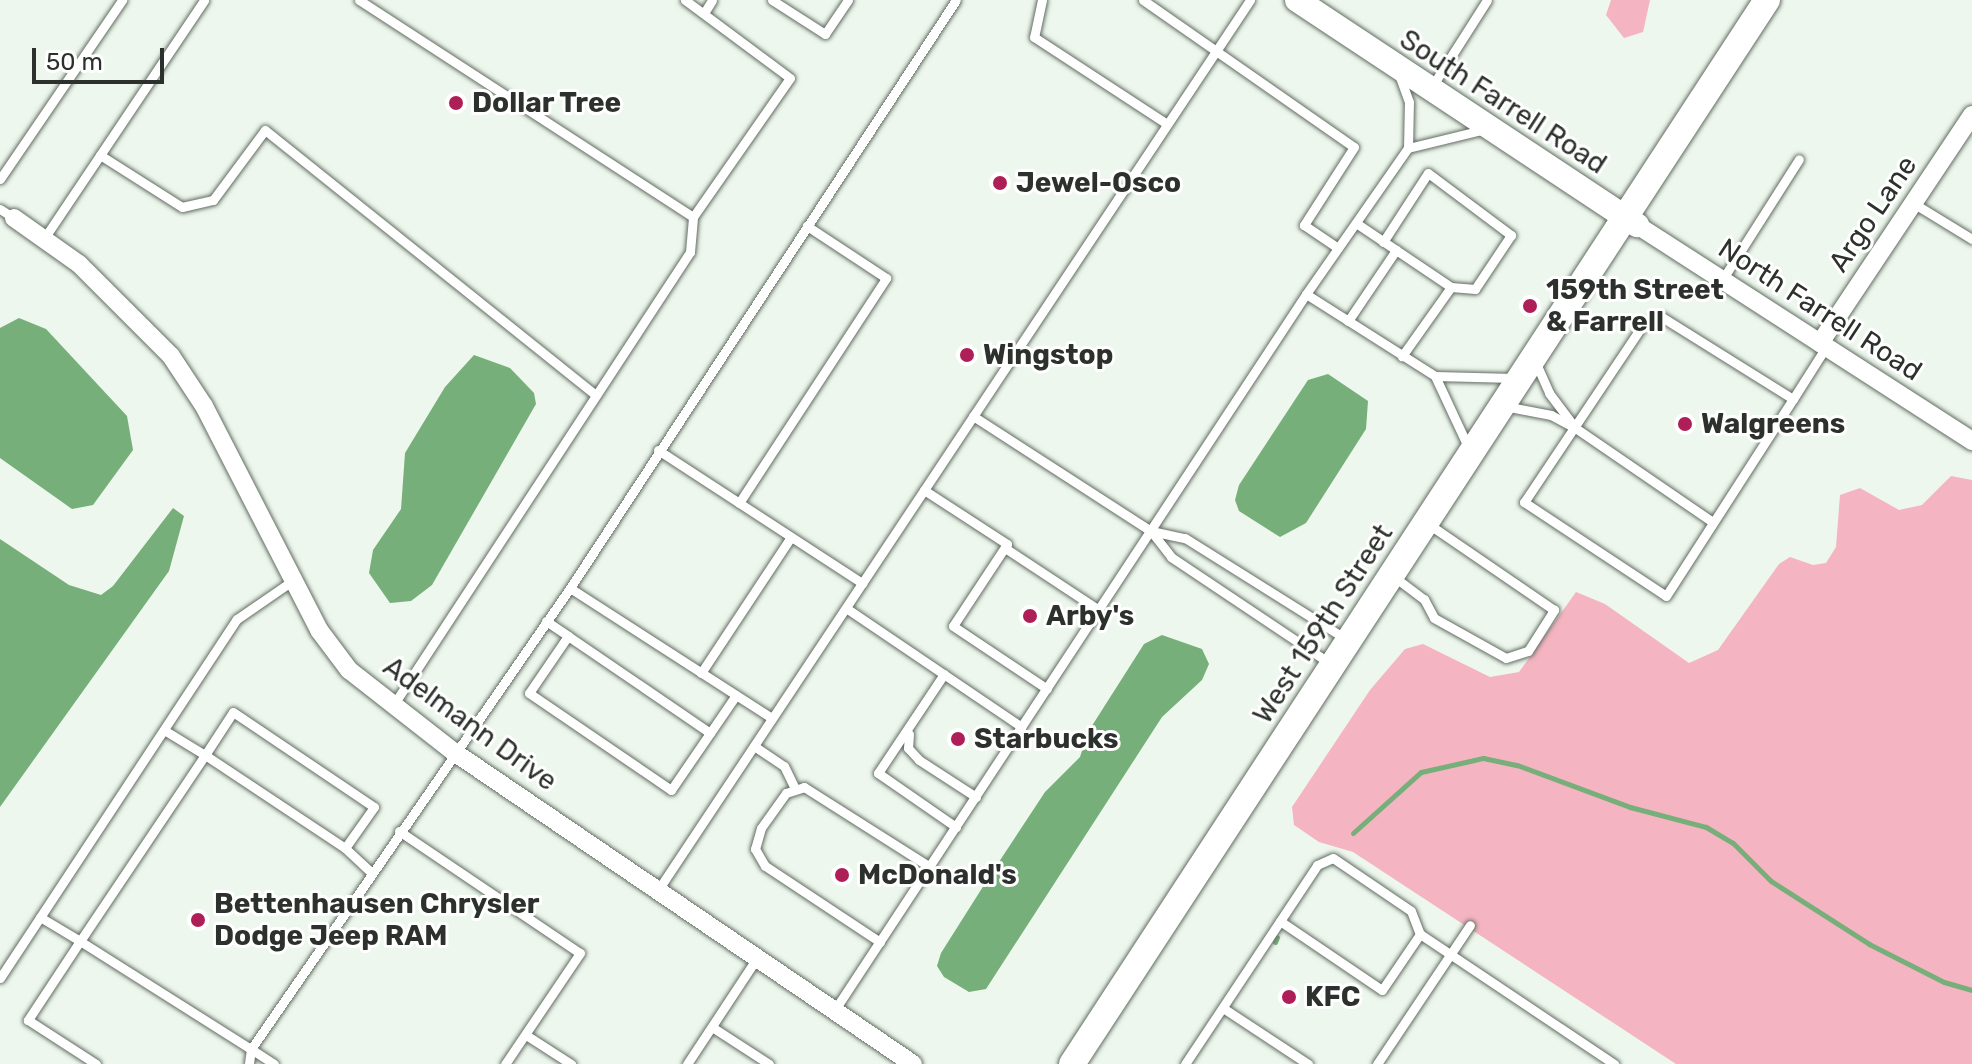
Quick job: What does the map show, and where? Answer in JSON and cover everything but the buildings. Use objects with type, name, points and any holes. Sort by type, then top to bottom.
[{"type":"main road","name":"West 159th Street","points":[[1072,1064],[1504,406],[1631,221],[1767,0]]},
{"type":"street","name":"South Farrell Road","points":[[1297,0],[1487,129],[1631,221]]},
{"type":"street","name":"Argo Lane","points":[[1823,345],[1972,115]]},
{"type":"street","name":"Adelmann Drive","points":[[7,214],[131,310],[171,356],[204,406],[292,581],[349,670],[392,707],[454,752],[913,1064]]},
{"type":"street","name":"North Farrell Road","points":[[1631,221],[1972,441]]},
{"type":"lane","points":[[0,179],[122,0]]},
{"type":"lane","points":[[43,240],[204,0]]},
{"type":"lane","points":[[359,0],[693,217]]},
{"type":"lane","points":[[392,707],[690,252],[693,217],[790,78],[685,0]]},
{"type":"lane","points":[[704,13],[712,0]]},
{"type":"lane","points":[[774,1],[825,34],[848,0]]},
{"type":"lane","points":[[249,1064],[251,1049],[570,588],[956,0]]},
{"type":"lane","points":[[1042,0],[1034,37],[1167,124]]},
{"type":"lane","points":[[1143,0],[1354,147],[1304,225],[1338,248]]},
{"type":"lane","points":[[658,890],[1250,0]]},
{"type":"lane","points":[[1430,90],[1487,0]]},
{"type":"lane","points":[[834,1011],[1306,294],[1408,148],[1409,102],[1398,70]]},
{"type":"lane","points":[[1408,148],[1487,129]]},
{"type":"lane","points":[[100,155],[182,207],[213,200],[265,130],[596,395]]},
{"type":"lane","points":[[1722,280],[1799,159]]},
{"type":"lane","points":[[1356,223],[1383,242],[1451,287],[1475,289],[1511,235],[1428,173],[1383,242]]},
{"type":"lane","points":[[1913,203],[1972,239]]},
{"type":"lane","points":[[739,503],[886,278],[807,226]]},
{"type":"lane","points":[[1348,321],[1396,250]]},
{"type":"lane","points":[[1402,356],[1451,287]]},
{"type":"lane","points":[[1306,294],[1435,376],[1472,456]]},
{"type":"lane","points":[[1793,399],[1662,317],[1642,326],[1524,502],[1666,596],[1793,399],[1823,345]]},
{"type":"lane","points":[[1435,376],[1529,369],[1574,427]]},
{"type":"lane","points":[[1504,406],[1551,415],[1574,427],[1713,522]]},
{"type":"lane","points":[[973,416],[1151,531],[1171,557],[1333,665]]},
{"type":"lane","points":[[658,450],[862,583]]},
{"type":"lane","points":[[924,490],[1007,544],[953,626],[1047,689]]},
{"type":"lane","points":[[1393,576],[1424,599],[1434,618],[1506,658],[1528,651],[1554,610],[1427,523]]},
{"type":"lane","points":[[1151,531],[1185,538],[1349,641]]},
{"type":"lane","points":[[701,673],[791,537]]},
{"type":"lane","points":[[1005,548],[1099,610]]},
{"type":"lane","points":[[0,978],[237,619],[292,581]]},
{"type":"lane","points":[[570,588],[772,718]]},
{"type":"lane","points":[[846,608],[1022,727]]},
{"type":"lane","points":[[546,621],[710,733]]},
{"type":"lane","points":[[568,636],[529,693],[671,790],[736,695]]},
{"type":"lane","points":[[944,674],[878,773],[956,827]]},
{"type":"lane","points":[[96,1064],[28,1020],[233,712],[374,807],[345,848]]},
{"type":"lane","points":[[915,719],[908,748],[976,797]]},
{"type":"lane","points":[[164,730],[345,848],[371,872]]},
{"type":"lane","points":[[754,746],[784,766],[795,789]]},
{"type":"lane","points":[[795,789],[815,791],[930,867]]},
{"type":"lane","points":[[795,789],[761,828],[755,849],[759,857],[880,942]]},
{"type":"lane","points":[[399,831],[580,953],[505,1064]]},
{"type":"lane","points":[[1185,1064],[1317,865],[1333,858],[1411,911],[1420,934],[1614,1064]]},
{"type":"lane","points":[[40,917],[274,1064]]},
{"type":"lane","points":[[1280,921],[1382,990],[1420,934]]},
{"type":"lane","points":[[1377,1064],[1470,925]]},
{"type":"lane","points":[[687,1064],[757,958]]},
{"type":"lane","points":[[1223,1008],[1308,1064]]},
{"type":"lane","points":[[712,1027],[769,1064]]},
{"type":"lane","points":[[526,1035],[571,1064]]},
{"type":"shaded area","points":[[1611,0],[1650,0],[1643,32],[1624,38],[1606,15]]},
{"type":"shaded area","points":[[19,318],[46,329],[127,416],[133,450],[93,505],[72,509],[0,458],[0,328]]},
{"type":"shaded area","points":[[474,355],[510,368],[534,393],[536,404],[432,585],[411,601],[390,603],[369,573],[373,550],[401,509],[405,453],[445,387]]},
{"type":"shaded area","points":[[1328,374],[1368,401],[1366,429],[1306,523],[1280,537],[1239,511],[1235,500],[1239,485],[1308,380]]},
{"type":"shaded area","points":[[1951,476],[1972,480],[1972,1064],[1676,1064],[1353,852],[1319,842],[1294,825],[1292,807],[1370,690],[1405,649],[1423,644],[1490,677],[1519,672],[1576,592],[1605,604],[1689,663],[1718,650],[1779,564],[1790,557],[1813,565],[1826,563],[1836,547],[1840,495],[1860,488],[1899,510],[1922,505]]},
{"type":"shaded area","points":[[173,508],[184,516],[169,571],[0,807],[0,539],[69,585],[101,595],[113,586]]},
{"type":"shaded area","points":[[1162,635],[1202,649],[1209,664],[1202,680],[1162,717],[986,989],[969,992],[944,977],[937,966],[941,953],[1045,792],[1080,757],[1088,732],[1144,644]]},
{"type":"waterway","points":[[1353,833],[1421,772],[1483,758],[1517,765],[1630,807],[1706,827],[1733,843],[1771,881],[1869,944],[1944,982],[1972,990]]},
{"type":"waterway","points":[[1275,942],[1277,937]]},
{"type":"place","name":"Dollar Tree","points":[[456,103]]},
{"type":"place","name":"Jewel-Osco","points":[[1000,183]]},
{"type":"place","name":"159th Street & Farrell","points":[[1530,306]]},
{"type":"place","name":"Wingstop","points":[[967,355]]},
{"type":"place","name":"Walgreens","points":[[1685,424]]},
{"type":"place","name":"Arby's","points":[[1030,616]]},
{"type":"place","name":"Starbucks","points":[[958,739]]},
{"type":"place","name":"McDonald's","points":[[842,875]]},
{"type":"place","name":"Bettenhausen Chrysler Dodge Jeep RAM","points":[[198,920]]},
{"type":"place","name":"KFC","points":[[1289,997]]}]
